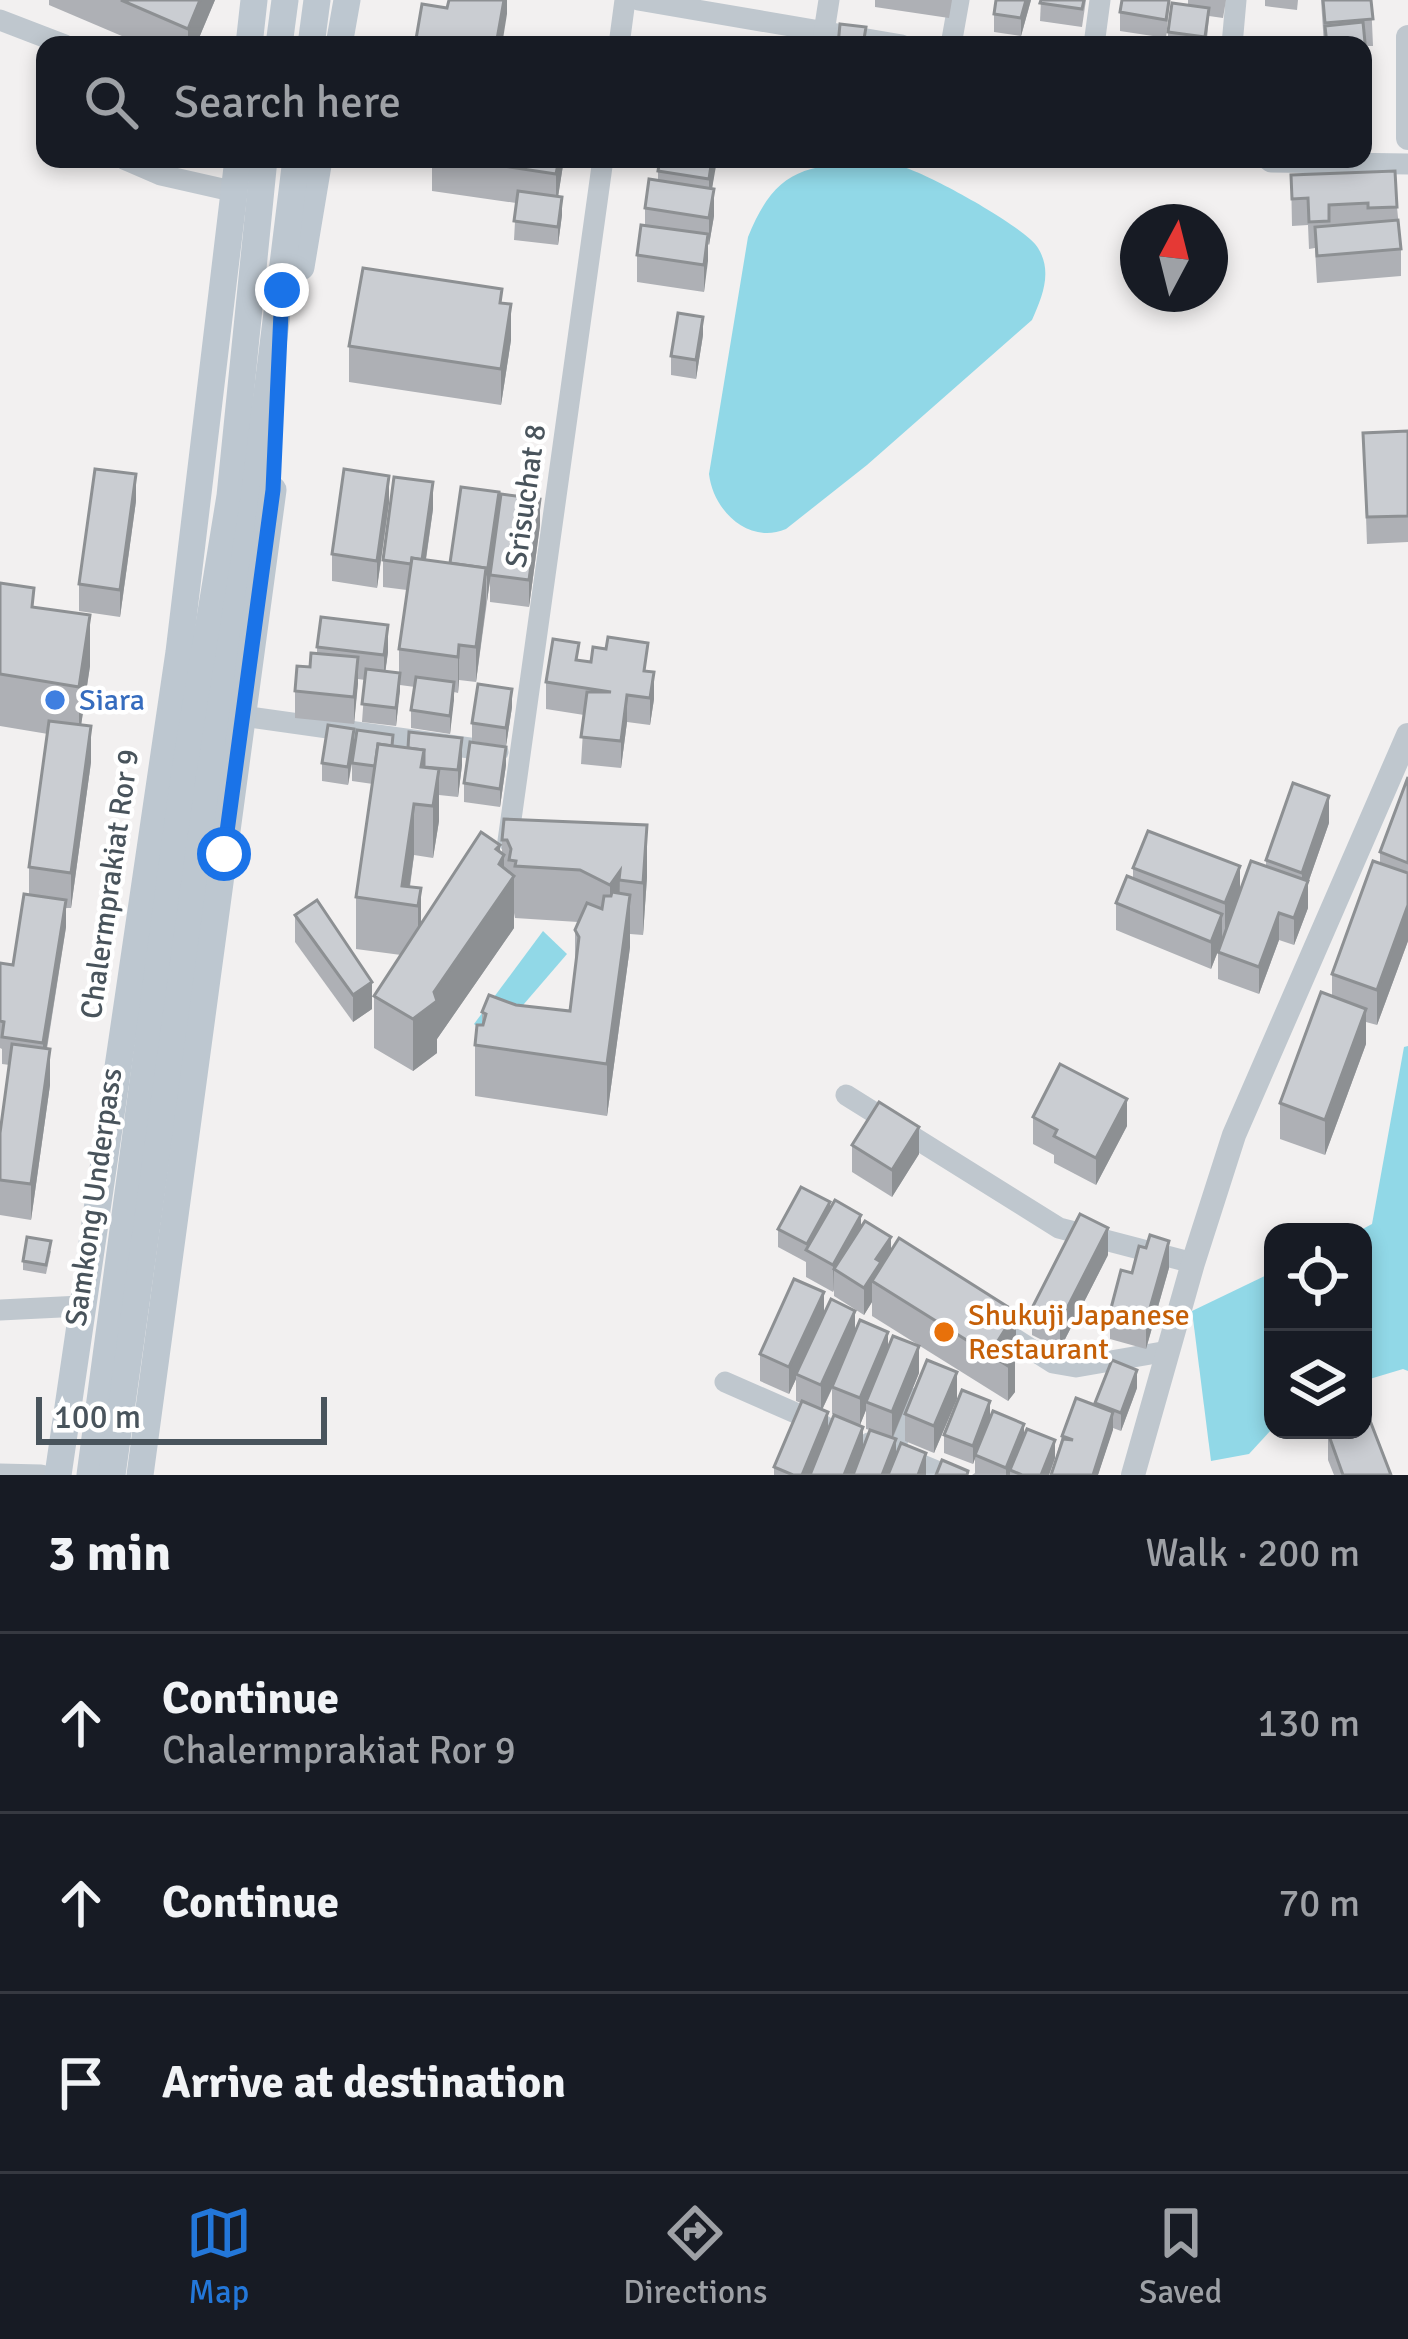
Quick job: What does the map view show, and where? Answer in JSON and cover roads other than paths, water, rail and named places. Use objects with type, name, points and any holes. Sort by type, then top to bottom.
[{"type":"main road","points":[[250,36],[254,0]]},
{"type":"main road","points":[[280,36],[285,0]]},
{"type":"main road","points":[[312,36],[317,0]]},
{"type":"main road","points":[[341,36],[347,0]]},
{"type":"main road","name":"Chalermprakiat Ror 9","points":[[58,1475],[179,652],[237,168]]},
{"type":"main road","points":[[200,479],[251,287],[263,168]]},
{"type":"main road","points":[[273,490],[282,290],[295,168]]},
{"type":"main road","points":[[140,1475],[318,168]]},
{"type":"main road","name":"Samkong Underpass","points":[[91,1475],[181,800],[230,496],[251,287]]},
{"type":"main road","name":"Samkong Underpass","points":[[112,1475],[282,290]]},
{"type":"street","points":[[620,36],[625,0]]},
{"type":"street","points":[[638,0],[848,36]]},
{"type":"street","points":[[824,32],[829,0]]},
{"type":"street","points":[[953,36],[959,0]]},
{"type":"street","points":[[1095,36],[1100,0]]},
{"type":"street","points":[[1233,36],[1236,0]]},
{"type":"street","points":[[0,20],[42,36]]},
{"type":"street","points":[[1408,37],[1408,138]]},
{"type":"street","points":[[1372,164],[1408,164]]},
{"type":"street","points":[[145,168],[236,192]]},
{"type":"street","name":"Srisuchat 8","points":[[508,841],[602,168]]},
{"type":"street","points":[[243,716],[520,755]]},
{"type":"street","points":[[1133,1475],[1234,1135],[1408,735]]},
{"type":"street","points":[[846,1095],[1059,1228],[1193,1263]]},
{"type":"street","points":[[0,1310],[82,1306]]},
{"type":"street","points":[[983,1318],[1053,1363],[1076,1367],[1168,1351]]},
{"type":"street","points":[[876,1452],[927,1372]]},
{"type":"street","points":[[725,1382],[796,1425],[828,1416],[876,1452],[940,1474]]},
{"type":"street","points":[[0,1474],[41,1475]]},
{"type":"water","points":[[905,168],[930,178],[1030,239],[1042,257],[1045,275],[1032,320],[867,465],[786,529],[758,532],[725,511],[709,474],[748,237],[769,197],[810,169]]},
{"type":"water","points":[[543,931],[567,954],[493,1040],[474,1024]]},
{"type":"water","points":[[1408,1046],[1408,1371],[1372,1378],[1372,1224],[1404,1047]]},
{"type":"water","points":[[1264,1276],[1264,1438],[1249,1454],[1211,1461],[1192,1311]]},
{"type":"place","name":"Siara","points":[[55,700]]},
{"type":"place","name":"Shukuji Japanese Restaurant","points":[[944,1332]]}]
